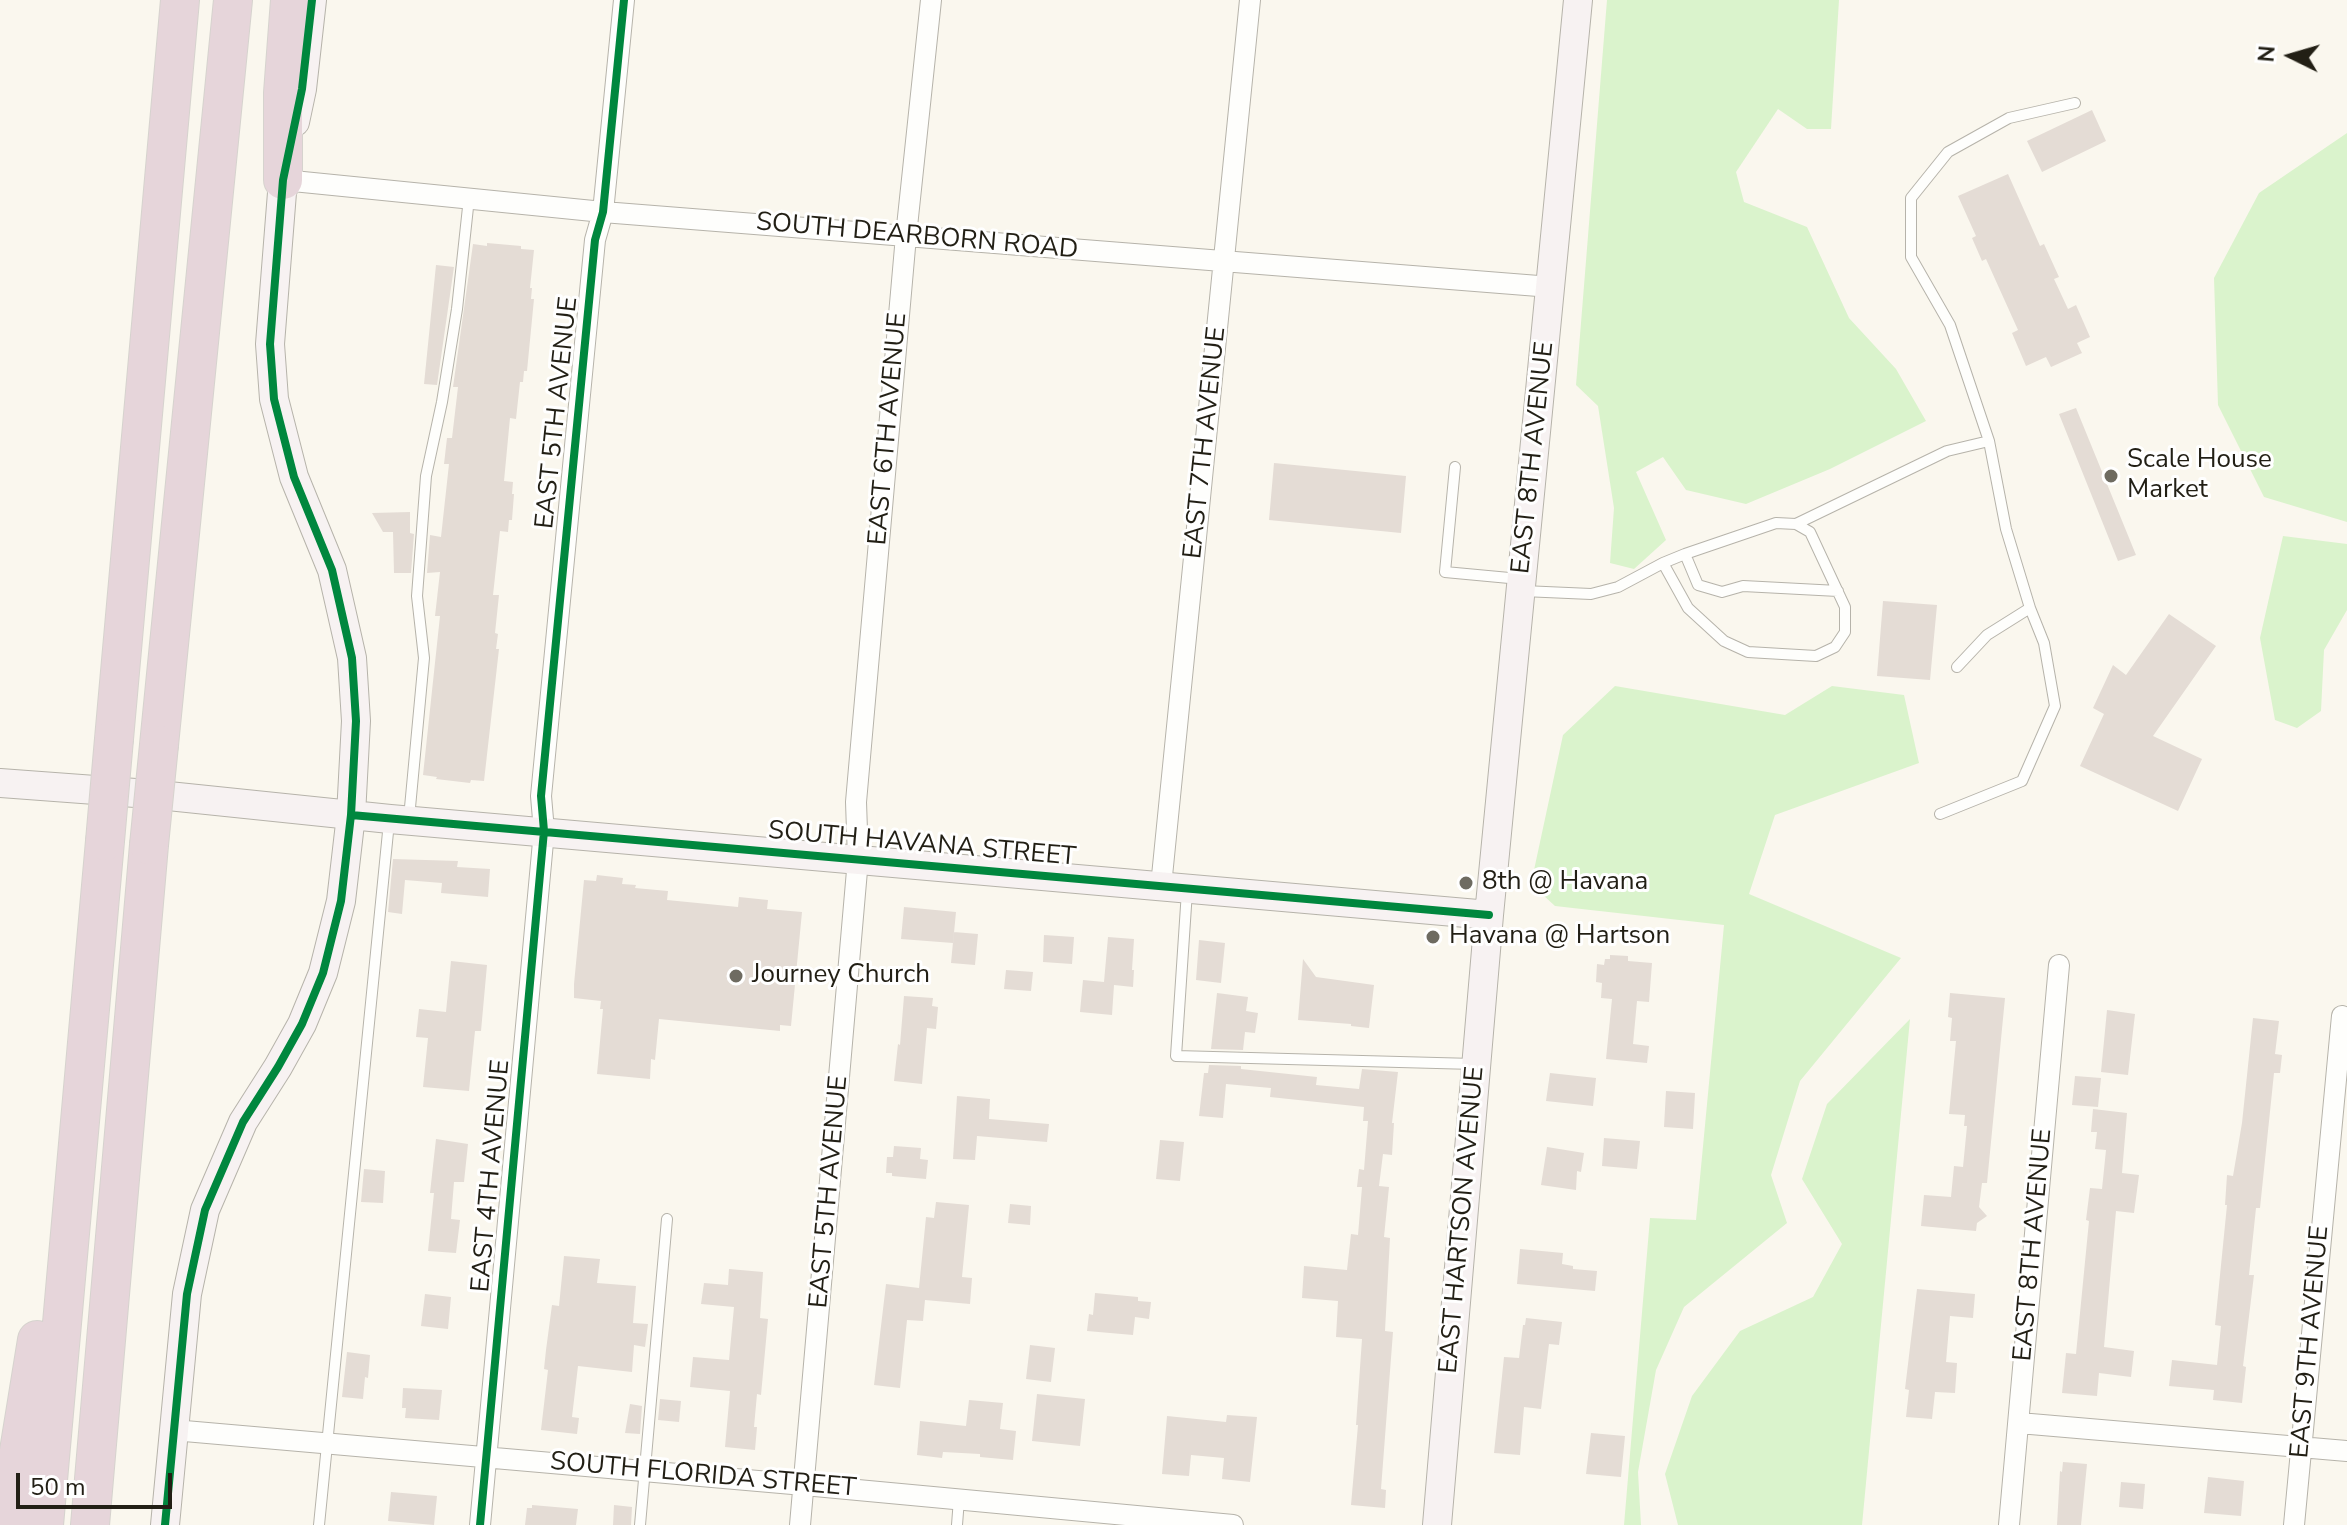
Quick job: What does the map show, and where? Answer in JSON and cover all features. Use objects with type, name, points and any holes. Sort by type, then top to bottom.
[{"type":"highway","points":[[44,1525],[180,0]]},
{"type":"highway","points":[[90,1525],[149,845],[233,0]]},
{"type":"highway","points":[[283,180],[283,93],[290,0]]},
{"type":"highway","points":[[7,1525],[95,954]]},
{"type":"street","points":[[165,1525],[187,1294],[205,1210],[243,1122],[302,1024],[323,973],[341,901],[351,815],[356,721],[352,658],[332,570],[294,477],[274,399],[270,344],[283,180],[302,89],[312,0]]},
{"type":"street","name":"EAST 5TH AVENUE","points":[[544,831],[541,796],[595,240],[603,212],[624,0]]},
{"type":"street","name":"EAST 6TH AVENUE","points":[[858,859],[856,802],[906,236],[931,0]]},
{"type":"street","name":"EAST 7TH AVENUE","points":[[1174,887],[1225,262],[1250,0]]},
{"type":"street","name":"EAST 8TH AVENUE","points":[[1489,915],[1578,0]]},
{"type":"street","name":"SOUTH DEARBORN ROAD","points":[[283,180],[603,212],[1551,287]]},
{"type":"street","name":"SOUTH HAVANA STREET","points":[[0,783],[1489,915]]},
{"type":"street","name":"EAST 4TH AVENUE","points":[[480,1525],[544,831]]},
{"type":"street","name":"EAST 5TH AVENUE","points":[[800,1525],[858,859]]},
{"type":"street","name":"EAST HARTSON AVENUE","points":[[1437,1525],[1489,915]]},
{"type":"street","name":"EAST 8TH AVENUE","points":[[2009,1525],[2059,965]]},
{"type":"street","name":"EAST 9TH AVENUE","points":[[2294,1525],[2342,1016]]},
{"type":"street","points":[[2019,1423],[2347,1451]]},
{"type":"street","name":"SOUTH FLORIDA STREET","points":[[173,1430],[959,1499],[1114,1520],[1233,1525]]},
{"type":"lane","points":[[1940,814],[2022,781],[2055,706],[2044,643],[2006,529],[1989,441],[1950,325],[1911,257],[1911,198],[1948,152],[2009,118],[2075,103]]},
{"type":"lane","points":[[319,1525],[400,819],[424,658],[417,596],[426,476],[457,309],[469,198]]},
{"type":"lane","points":[[1796,524],[1947,451],[1989,441]]},
{"type":"lane","points":[[1455,467],[1445,572],[1591,594],[1618,587],[1663,563],[1685,554],[1776,523],[1796,524],[1810,532],[1838,591],[1845,607],[1845,632],[1835,647],[1816,656],[1748,652],[1724,641],[1688,608],[1663,563]]},
{"type":"lane","points":[[1685,554],[1698,585],[1722,592],[1743,586],[1838,591]]},
{"type":"lane","points":[[1957,667],[1987,635],[2030,608]]},
{"type":"lane","points":[[1174,887],[1176,1056],[1476,1064]]},
{"type":"lane","points":[[640,1525],[667,1219]]},
{"type":"lane","points":[[957,1525],[959,1499]]},
{"type":"green space","points":[[1607,0],[1839,0],[1831,129],[1807,129],[1778,109],[1736,172],[1744,202],[1807,227],[1849,318],[1896,369],[1926,421],[1830,469],[1746,504],[1686,490],[1663,457],[1636,472],[1666,540],[1634,569],[1610,563],[1614,508],[1598,406],[1576,385]]},
{"type":"green space","points":[[2347,133],[2347,522],[2264,497],[2218,405],[2214,278],[2259,193]]},
{"type":"green space","points":[[2283,536],[2347,544],[2347,610],[2324,650],[2321,711],[2297,728],[2275,720],[2260,638]]},
{"type":"green space","points":[[1615,686],[1785,715],[1832,686],[1904,695],[1919,763],[1775,815],[1749,894],[1901,958],[1800,1081],[1771,1175],[1787,1223],[1684,1307],[1656,1370],[1638,1472],[1641,1525],[1624,1525],[1650,1218],[1696,1220],[1724,925],[1555,906],[1531,884],[1563,735]]},
{"type":"green space","points":[[1910,1019],[1862,1525],[1678,1525],[1665,1474],[1692,1396],[1740,1331],[1813,1297],[1842,1244],[1802,1179],[1827,1104]]},
{"type":"building","points":[[2092,110],[2106,141],[2042,172],[2027,141]]},
{"type":"building","points":[[2008,174],[2040,246],[2044,244],[2059,277],[2054,279],[2068,309],[2076,305],[2090,337],[2077,343],[2082,353],[2051,367],[2046,357],[2026,366],[2012,333],[2018,330],[1986,259],[1982,261],[1972,238],[1976,236],[1958,196]]},
{"type":"building","points":[[487,243],[534,250],[530,288],[531,299],[534,299],[527,371],[524,371],[523,382],[520,382],[516,419],[510,418],[504,481],[513,482],[514,494],[508,532],[500,531],[493,595],[499,595],[495,633],[498,634],[496,649],[499,649],[484,781],[471,780],[470,783],[423,775],[440,616],[435,616],[440,572],[427,573],[430,535],[441,537],[449,464],[444,464],[447,438],[452,438],[458,387],[453,387],[473,244],[487,246]]},
{"type":"building","points":[[436,265],[454,267],[437,385],[424,384]]},
{"type":"building","points":[[2076,408],[2136,555],[2118,561],[2059,414]]},
{"type":"building","points":[[1274,463],[1406,476],[1401,533],[1269,520]]},
{"type":"building","points":[[410,512],[410,533],[414,534],[411,573],[394,573],[393,532],[383,532],[372,513]]},
{"type":"building","points":[[1883,601],[1937,605],[1930,680],[1877,676]]},
{"type":"building","points":[[2169,614],[2216,646],[2153,736],[2202,759],[2178,811],[2080,766],[2104,714],[2093,708],[2113,665],[2126,675]]},
{"type":"building","points":[[393,859],[458,861],[457,867],[490,869],[488,897],[441,893],[442,883],[405,880],[402,914],[388,912]]},
{"type":"building","name":"Journey Church","points":[[597,875],[623,878],[622,884],[636,885],[635,888],[668,891],[667,900],[738,907],[739,897],[768,900],[767,909],[802,912],[791,1026],[780,1025],[780,1031],[659,1019],[650,1079],[597,1074],[603,1009],[600,1009],[601,1001],[574,998],[574,984],[584,880],[596,881]]},
{"type":"building","points":[[904,907],[956,912],[953,943],[901,939]]},
{"type":"building","points":[[954,932],[978,934],[975,965],[951,963]]},
{"type":"building","points":[[1044,935],[1074,937],[1072,964],[1043,962]]},
{"type":"building","points":[[1108,937],[1134,939],[1133,987],[1114,985],[1112,1015],[1080,1012],[1083,980],[1104,982]]},
{"type":"building","points":[[1199,940],[1225,943],[1221,983],[1196,980]]},
{"type":"building","points":[[1610,955],[1628,956],[1628,961],[1652,963],[1649,1002],[1637,1001],[1633,1044],[1649,1046],[1647,1063],[1606,1059],[1612,999],[1601,998],[1602,983],[1596,982],[1597,964],[1604,965]]},
{"type":"building","points":[[1303,959],[1316,977],[1374,985],[1369,1028],[1298,1020]]},
{"type":"building","points":[[451,961],[487,965],[481,1031],[475,1031],[469,1091],[423,1087],[428,1038],[416,1037],[419,1009],[446,1012]]},
{"type":"building","points":[[1006,970],[1033,972],[1031,991],[1004,989]]},
{"type":"building","points":[[1217,993],[1248,997],[1246,1011],[1258,1013],[1255,1033],[1245,1032],[1243,1050],[1211,1049]]},
{"type":"building","points":[[1950,993],[2005,998],[1987,1183],[1982,1183],[1979,1207],[1987,1216],[1977,1223],[1976,1231],[1921,1226],[1924,1195],[1951,1197],[1954,1166],[1963,1167],[1967,1126],[1964,1126],[1965,1115],[1949,1114],[1956,1041],[1950,1041]]},
{"type":"building","points":[[904,996],[933,998],[932,1006],[938,1007],[936,1029],[927,1028],[922,1084],[894,1081]]},
{"type":"building","points":[[2107,1010],[2135,1014],[2128,1075],[2101,1072]]},
{"type":"building","points":[[2253,1018],[2279,1021],[2275,1054],[2282,1055],[2280,1073],[2274,1073],[2260,1208],[2256,1208],[2249,1275],[2254,1275],[2243,1366],[2246,1367],[2242,1403],[2213,1400],[2214,1390],[2169,1386],[2172,1360],[2217,1365],[2221,1326],[2215,1325],[2227,1175],[2233,1176],[2242,1123]]},
{"type":"building","points":[[1209,1065],[1241,1066],[1241,1069],[1317,1077],[1316,1085],[1359,1089],[1362,1069],[1398,1072],[1392,1155],[1383,1154],[1379,1186],[1389,1187],[1384,1237],[1390,1238],[1385,1331],[1393,1332],[1381,1489],[1386,1490],[1385,1508],[1351,1505],[1362,1339],[1336,1337],[1338,1301],[1302,1298],[1304,1266],[1347,1270],[1351,1234],[1358,1235],[1362,1187],[1357,1187],[1359,1169],[1364,1170],[1368,1121],[1363,1121],[1364,1107],[1270,1097],[1271,1088],[1226,1084],[1223,1118],[1199,1116],[1204,1073],[1208,1073]]},
{"type":"building","points":[[1550,1073],[1596,1078],[1593,1106],[1546,1101]]},
{"type":"building","points":[[2075,1076],[2101,1078],[2098,1107],[2072,1105]]},
{"type":"building","points":[[1666,1091],[1695,1093],[1693,1129],[1664,1127]]},
{"type":"building","points":[[957,1096],[990,1099],[989,1119],[1049,1124],[1047,1142],[977,1136],[975,1160],[953,1159]]},
{"type":"building","points":[[2093,1109],[2127,1113],[2122,1173],[2139,1175],[2134,1213],[2116,1211],[2104,1347],[2134,1351],[2131,1377],[2099,1373],[2097,1396],[2062,1393],[2066,1353],[2076,1354],[2090,1188],[2102,1189],[2106,1150],[2095,1149],[2097,1132],[2091,1132]]},
{"type":"building","points":[[1604,1138],[1640,1141],[1637,1169],[1602,1166]]},
{"type":"building","points":[[436,1139],[468,1144],[464,1182],[454,1182],[451,1219],[460,1220],[456,1253],[428,1251]]},
{"type":"building","points":[[1160,1140],[1184,1142],[1180,1181],[1156,1179]]},
{"type":"building","points":[[894,1146],[921,1148],[920,1159],[928,1160],[926,1179],[886,1173],[887,1157],[893,1157]]},
{"type":"building","points":[[1547,1147],[1584,1153],[1581,1172],[1577,1171],[1576,1190],[1541,1185]]},
{"type":"building","points":[[364,1169],[385,1171],[383,1203],[361,1202]]},
{"type":"building","points":[[936,1202],[969,1205],[962,1277],[972,1278],[970,1304],[925,1300],[923,1321],[907,1320],[900,1388],[874,1385],[886,1284],[919,1288],[926,1217],[934,1218]]},
{"type":"building","points":[[1010,1204],[1031,1206],[1030,1225],[1008,1223]]},
{"type":"building","points":[[1520,1249],[1563,1253],[1562,1264],[1573,1266],[1573,1269],[1597,1271],[1595,1291],[1517,1284]]},
{"type":"building","points":[[564,1256],[600,1259],[597,1283],[636,1286],[633,1323],[648,1324],[645,1347],[634,1345],[632,1372],[578,1366],[572,1417],[579,1418],[577,1434],[541,1430],[548,1370],[544,1369],[546,1350],[552,1305],[559,1306]]},
{"type":"building","points":[[729,1269],[763,1272],[760,1318],[768,1319],[761,1395],[757,1394],[755,1450],[725,1447],[730,1391],[690,1387],[693,1357],[729,1360],[734,1307],[701,1304],[704,1283],[728,1285]]},
{"type":"building","points":[[1917,1289],[1975,1294],[1973,1318],[1950,1316],[1946,1362],[1957,1363],[1955,1393],[1935,1392],[1932,1419],[1906,1417],[1909,1390],[1905,1389]]},
{"type":"building","points":[[1095,1293],[1138,1297],[1138,1301],[1151,1302],[1149,1319],[1135,1317],[1133,1335],[1087,1331],[1089,1314],[1093,1315]]},
{"type":"building","points":[[425,1294],[451,1297],[448,1329],[421,1326]]},
{"type":"building","points":[[1526,1318],[1562,1322],[1559,1345],[1549,1344],[1541,1409],[1524,1407],[1520,1455],[1494,1453],[1504,1357],[1519,1358]]},
{"type":"building","points":[[1030,1345],[1055,1348],[1051,1382],[1026,1379]]},
{"type":"building","points":[[347,1352],[370,1355],[363,1399],[342,1397]]},
{"type":"building","points":[[403,1388],[442,1390],[439,1420],[405,1418]]},
{"type":"building","points":[[1037,1394],[1085,1399],[1080,1446],[1032,1441]]},
{"type":"building","points":[[660,1399],[681,1401],[679,1422],[658,1420]]},
{"type":"building","points":[[969,1400],[1003,1403],[1000,1429],[1016,1431],[1013,1460],[943,1452],[942,1458],[917,1455],[920,1421],[966,1426]]},
{"type":"building","points":[[630,1404],[642,1406],[640,1434],[625,1433]]},
{"type":"building","points":[[1227,1415],[1257,1417],[1250,1482],[1222,1479],[1224,1458],[1191,1455],[1189,1476],[1162,1474],[1167,1416],[1226,1422]]},
{"type":"building","points":[[1591,1433],[1625,1436],[1621,1477],[1586,1474]]},
{"type":"building","points":[[2063,1462],[2087,1464],[2081,1525],[2057,1525]]},
{"type":"building","points":[[2208,1477],[2244,1481],[2241,1516],[2204,1513]]},
{"type":"building","points":[[2121,1482],[2145,1484],[2143,1509],[2119,1507]]},
{"type":"building","points":[[391,1492],[437,1496],[434,1525],[388,1521]]},
{"type":"building","points":[[532,1505],[578,1509],[576,1525],[525,1525],[527,1508],[532,1508]]},
{"type":"building","points":[[614,1505],[632,1507],[631,1525],[613,1525]]},
{"type":"cycle path","points":[[165,1525],[187,1294],[205,1210],[243,1122],[302,1024],[323,973],[341,901],[351,815],[356,721],[352,658],[332,570],[294,477],[274,399],[270,344],[283,180],[302,89],[312,0]]},
{"type":"cycle path","points":[[480,1525],[544,831],[541,796],[595,240],[603,212],[624,0]]},
{"type":"cycle path","points":[[351,815],[1489,915]]},
{"type":"place","name":"Scale House Market","points":[[2111,476]]},
{"type":"place","name":"8th @ Havana","points":[[1466,883]]},
{"type":"place","name":"Havana @ Hartson","points":[[1433,937]]},
{"type":"place","name":"Journey Church","points":[[736,976]]}]
